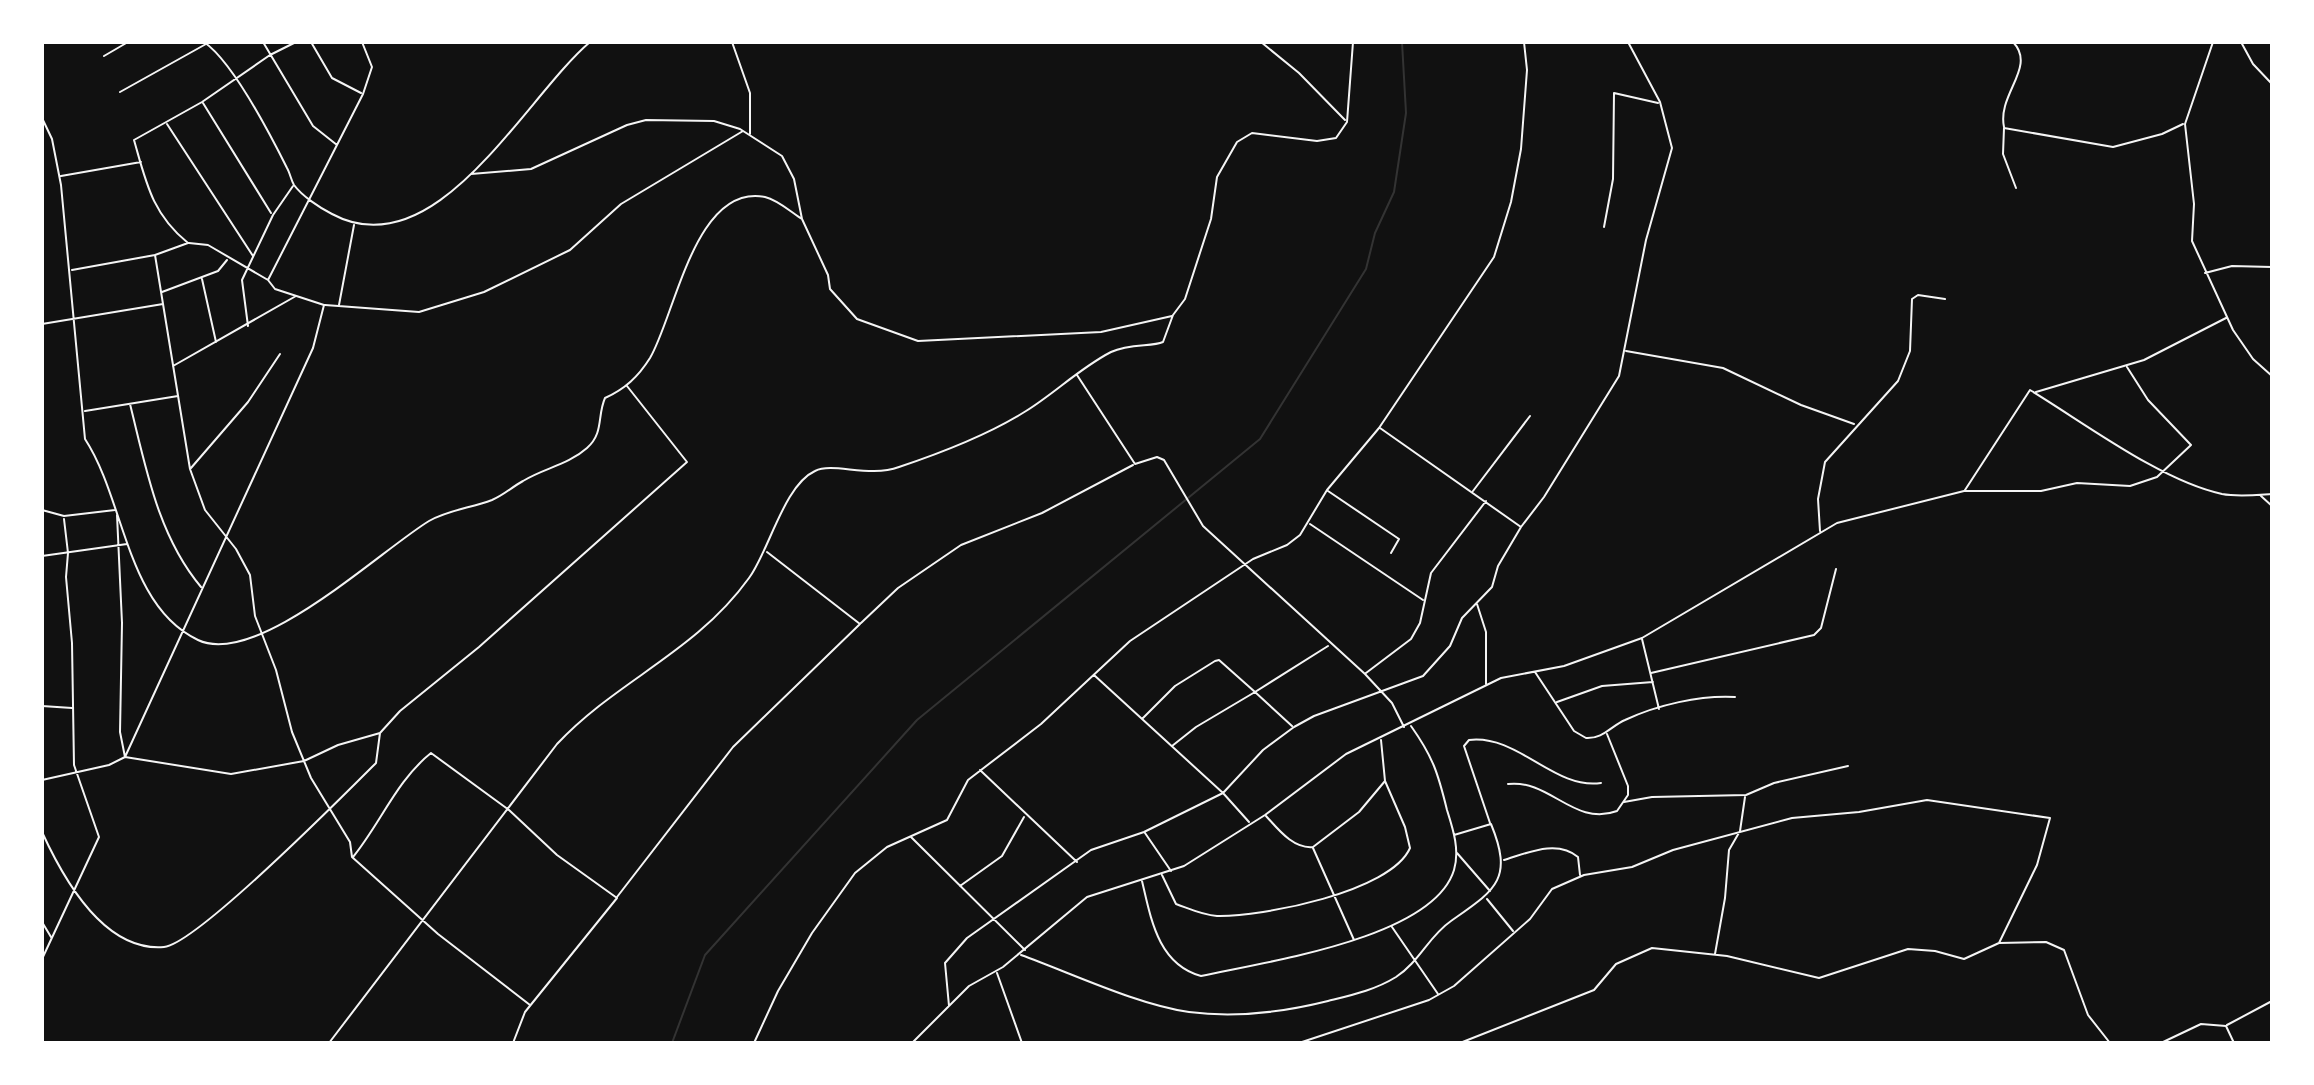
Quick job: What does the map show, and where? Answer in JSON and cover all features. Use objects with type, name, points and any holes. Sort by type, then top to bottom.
[{"type":"street","points":[[104,56],[128,42]]},
{"type":"street","points":[[263,42],[313,126],[326,141],[338,146]]},
{"type":"street","points":[[188,243],[168,226],[150,194],[134,140],[202,102],[270,55],[296,42]]},
{"type":"street","points":[[311,42],[332,78],[363,94]]},
{"type":"street","points":[[268,280],[363,94],[372,67],[362,42]]},
{"type":"street","points":[[120,92],[206,43],[223,57],[294,185],[329,212],[354,223],[388,224],[442,202],[590,42]]},
{"type":"street","points":[[732,42],[750,93],[750,134]]},
{"type":"street","points":[[1261,42],[1299,73],[1347,122]]},
{"type":"street","points":[[329,1043],[423,917],[569,732],[708,626],[749,579],[791,497],[815,470],[825,468],[879,473],[917,461],[1019,415],[1076,374],[1124,347],[1146,343],[1159,345],[1171,328],[1173,315],[1185,299],[1211,219],[1217,177],[1237,142],[1252,133],[1317,141],[1336,138],[1347,122],[1353,42]]},
{"type":"street","points":[[754,1043],[778,991],[828,909],[870,860],[910,836],[947,820],[960,789],[979,769],[1041,724],[1130,641],[1244,565],[1287,545],[1309,523],[1327,490],[1379,428],[1494,257],[1511,202],[1521,149],[1527,70],[1524,42]]},
{"type":"street","points":[[949,1006],[945,969],[955,947],[993,918],[1107,843],[1144,832],[1223,793],[1263,750],[1294,727],[1314,716],[1382,693],[1428,673],[1450,646],[1462,618],[1492,587],[1498,566],[1521,527],[1544,497],[1587,423],[1606,400],[1619,376],[1646,240],[1672,148],[1660,102],[1628,42]]},
{"type":"street","points":[[2013,42],[2023,57],[2021,69],[2002,105],[2003,154],[2016,188]]},
{"type":"street","points":[[2213,42],[2185,124],[2194,204],[2192,241],[2226,318],[2245,350],[2272,376]]},
{"type":"street","points":[[2241,42],[2253,64],[2272,84]]},
{"type":"street","points":[[1604,227],[1613,179],[1614,93],[1650,103],[1660,102]]},
{"type":"street","points":[[202,102],[273,215]]},
{"type":"street","points":[[42,118],[52,139],[60,176],[85,439],[96,456],[127,544],[161,610],[169,622],[206,643],[260,633],[319,601],[429,521],[494,499],[523,481],[579,455],[598,434],[605,398],[627,386],[657,345],[694,248],[717,215],[741,199],[757,197],[777,202],[802,219]]},
{"type":"street","points":[[471,174],[531,169],[627,125],[646,120],[714,121],[750,134],[785,161],[794,179],[802,219],[834,297],[857,319],[908,339],[1101,332],[1173,315]]},
{"type":"street","points":[[166,123],[253,256]]},
{"type":"street","points":[[2004,128],[2113,147],[2162,134],[2185,124]]},
{"type":"street","points":[[70,270],[155,255],[188,243],[208,245],[268,280],[275,289],[324,305],[419,312],[484,292],[570,250],[621,204],[743,131]]},
{"type":"street","points":[[60,176],[141,162]]},
{"type":"street","points":[[248,326],[242,280],[273,215],[294,185]]},
{"type":"street","points":[[338,306],[354,223]]},
{"type":"street","points":[[155,255],[190,469],[205,510],[250,575],[260,633],[304,761],[350,842],[352,857],[423,917],[438,934],[530,1005]]},
{"type":"street","points":[[161,293],[218,271],[229,258]]},
{"type":"street","points":[[2204,274],[2232,266],[2272,267]]},
{"type":"street","points":[[201,277],[217,343]]},
{"type":"street","points":[[1820,531],[1818,499],[1825,462],[1898,381],[1910,351],[1912,299],[1918,295],[1945,299]]},
{"type":"street","points":[[172,367],[296,296]]},
{"type":"street","points":[[42,324],[163,304]]},
{"type":"street","points":[[125,757],[313,348],[324,305]]},
{"type":"street","points":[[1964,491],[2030,390],[2034,392],[2127,367],[2226,318]]},
{"type":"street","points":[[1625,351],[1723,368],[1801,405],[1856,425]]},
{"type":"street","points":[[190,469],[248,402],[280,354]]},
{"type":"street","points":[[912,1043],[975,981],[997,971],[1020,954],[1087,897],[1171,871],[1265,815],[1325,767],[1486,686],[1510,675],[1564,666],[1642,638],[1820,531],[1871,513],[1964,491],[2041,491],[2077,483],[2123,487],[2153,479],[2191,445],[2148,400],[2127,367]]},
{"type":"street","points":[[1076,374],[1135,464]]},
{"type":"street","points":[[42,780],[109,765],[125,757],[231,774],[304,761],[338,745],[380,733],[400,711],[479,647],[687,462],[627,386]]},
{"type":"street","points":[[2034,392],[2128,452],[2165,471],[2221,493],[2272,494]]},
{"type":"street","points":[[84,411],[179,396]]},
{"type":"street","points":[[130,404],[151,490],[166,529],[181,563],[202,588]]},
{"type":"street","points":[[1471,493],[1530,416]]},
{"type":"street","points":[[1379,428],[1521,527]]},
{"type":"street","points":[[513,1043],[530,1005],[733,747],[898,588],[961,545],[1042,513],[1135,464],[1157,457],[1164,460],[1203,526],[1365,674],[1396,709],[1404,728]]},
{"type":"street","points":[[1327,490],[1399,539],[1391,553]]},
{"type":"street","points":[[2260,495],[2272,506]]},
{"type":"street","points":[[1365,674],[1411,639],[1420,623],[1423,600],[1437,563],[1486,501]]},
{"type":"street","points":[[42,510],[64,516],[117,510]]},
{"type":"street","points":[[117,510],[120,732],[125,757]]},
{"type":"street","points":[[42,959],[99,837],[76,771],[64,516]]},
{"type":"street","points":[[1309,523],[1423,600]]},
{"type":"street","points":[[42,556],[127,544]]},
{"type":"street","points":[[766,551],[860,624]]},
{"type":"street","points":[[1651,673],[1814,635],[1821,628],[1836,569]]},
{"type":"street","points":[[1477,603],[1486,632],[1486,686]]},
{"type":"street","points":[[1642,638],[1659,709]]},
{"type":"street","points":[[1171,747],[1196,727],[1330,645]]},
{"type":"street","points":[[1143,718],[1175,686],[1217,660],[1294,727]]},
{"type":"street","points":[[1535,671],[1580,736],[1592,739],[1626,719],[1659,709],[1698,699],[1735,697]]},
{"type":"street","points":[[1093,674],[1223,793],[1250,824]]},
{"type":"street","points":[[1555,702],[1602,686],[1653,682]]},
{"type":"street","points":[[42,706],[73,708]]},
{"type":"street","points":[[1142,880],[1162,947],[1174,965],[1201,976],[1354,942],[1414,913],[1446,887],[1457,852],[1436,765],[1410,725]]},
{"type":"street","points":[[42,832],[75,892],[110,929],[138,945],[171,945],[214,915],[376,763],[380,733]]},
{"type":"street","points":[[1508,784],[1532,786],[1581,812],[1595,816],[1617,811],[1624,802],[1628,786],[1606,733]]},
{"type":"street","points":[[1162,874],[1176,904],[1202,914],[1239,916],[1334,896],[1369,885],[1408,854],[1410,841],[1385,781],[1381,739]]},
{"type":"street","points":[[1020,954],[1177,1010],[1220,1013],[1287,1011],[1375,989],[1416,962],[1440,930],[1486,897],[1503,861],[1464,746],[1469,740],[1490,740],[1572,779],[1590,785],[1601,783]]},
{"type":"street","points":[[352,857],[373,833],[383,811],[431,753],[509,810],[557,855],[617,898]]},
{"type":"street","points":[[1624,802],[1652,797],[1746,795],[1774,783],[1848,766]]},
{"type":"street","points":[[979,769],[1077,862]]},
{"type":"street","points":[[1313,847],[1359,812],[1385,781]]},
{"type":"street","points":[[1714,955],[1725,898],[1729,850],[1746,795]]},
{"type":"street","points":[[1299,1043],[1439,995],[1454,986],[1530,919],[1552,889],[1579,877],[1632,867],[1673,850],[1792,818],[1859,812],[1927,800],[2050,818],[2037,865],[1999,943]]},
{"type":"street","points":[[959,887],[1002,856],[1026,815]]},
{"type":"street","points":[[1265,815],[1292,841],[1313,847]]},
{"type":"street","points":[[1454,835],[1491,824]]},
{"type":"street","points":[[1144,832],[1171,871]]},
{"type":"street","points":[[910,836],[1025,950]]},
{"type":"street","points":[[1313,847],[1354,942]]},
{"type":"street","points":[[1503,861],[1538,850],[1566,849],[1581,861],[1579,877]]},
{"type":"street","points":[[1457,852],[1490,892]]},
{"type":"street","points":[[1486,897],[1514,932]]},
{"type":"street","points":[[42,922],[52,938]]},
{"type":"street","points":[[1391,926],[1439,995]]},
{"type":"street","points":[[1460,1043],[1594,990],[1616,964],[1641,951],[1665,949],[1714,955],[1824,978],[1899,951],[1925,949],[1964,959],[1999,943],[2046,942],[2062,948],[2092,1022],[2110,1043]]},
{"type":"street","points":[[997,971],[1022,1043]]},
{"type":"street","points":[[2161,1043],[2201,1024],[2226,1026],[2272,1001]]},
{"type":"street","points":[[2226,1026],[2234,1043]]},
{"type":"waterway","points":[[672,1043],[705,955],[917,720],[1260,439],[1366,269],[1375,233],[1394,192],[1406,113],[1402,42]]}]
